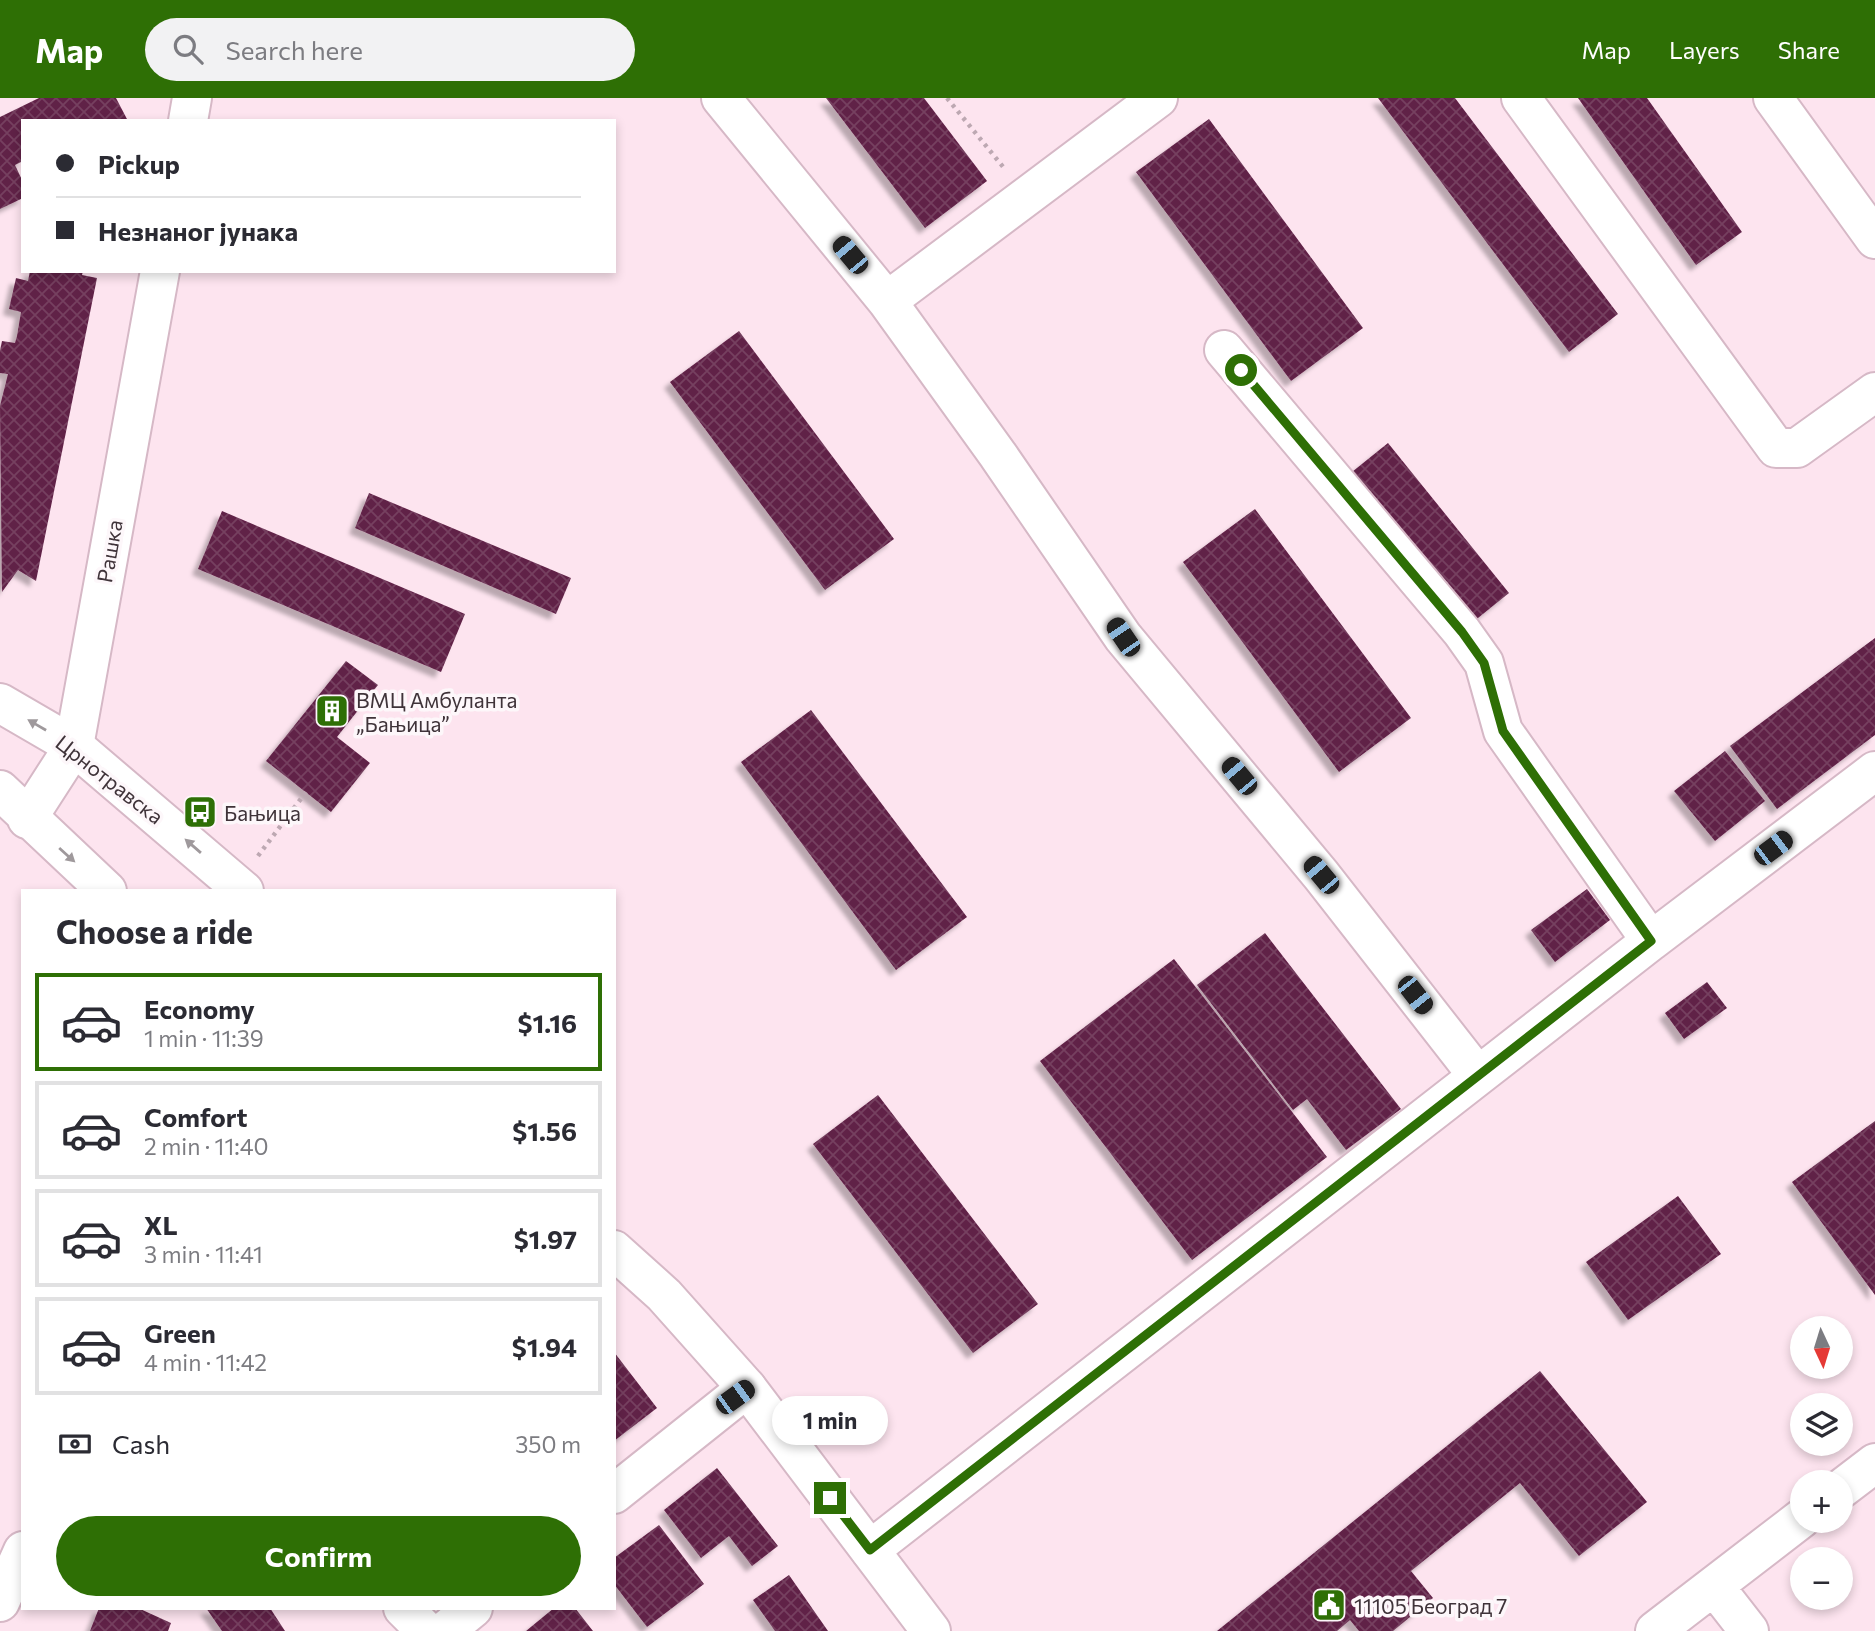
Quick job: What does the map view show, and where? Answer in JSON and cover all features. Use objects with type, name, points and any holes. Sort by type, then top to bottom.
[{"type":"main road","points":[[188,119],[192,98]]},
{"type":"main road","points":[[721,98],[887,301],[998,455],[1123,637],[1321,875],[1478,1076]]},
{"type":"main road","points":[[887,301],[1158,98]]},
{"type":"main road","points":[[1521,98],[1776,448],[1797,448],[1875,392]]},
{"type":"main road","points":[[1773,98],[1875,239]]},
{"type":"main road","name":"Рашка","points":[[27,819],[74,746],[160,273]]},
{"type":"main road","points":[[1224,350],[1469,642],[1484,663],[1503,731],[1651,941]]},
{"type":"main road","name":"Црнотравска","points":[[0,703],[74,746],[247,878]]},
{"type":"main road","points":[[870,1550],[1651,941],[1875,771]]},
{"type":"main road","points":[[0,790],[27,819],[105,889]]},
{"type":"main road","points":[[616,1252],[664,1295],[747,1388],[928,1630]]},
{"type":"main road","points":[[616,1492],[747,1388]]},
{"type":"main road","points":[[1853,1480],[1875,1463]]},
{"type":"main road","points":[[1655,1631],[1790,1527]]},
{"type":"main road","points":[[0,1602],[21,1555]]},
{"type":"main road","points":[[1714,1586],[1749,1631]]},
{"type":"main road","points":[[404,1610],[426,1631]]},
{"type":"main road","points":[[445,1631],[471,1610]]},
{"type":"path","points":[[947,98],[1027,196]]},
{"type":"path","points":[[247,878],[306,792]]},
{"type":"building","points":[[39,98],[116,98],[127,119],[21,119],[21,162],[15,165],[21,178],[21,199],[0,209],[0,117]]},
{"type":"building","points":[[826,98],[924,98],[987,181],[925,228]]},
{"type":"building","points":[[1378,98],[1455,98],[1618,314],[1569,352]]},
{"type":"building","points":[[1578,98],[1647,98],[1742,232],[1696,265]]},
{"type":"building","points":[[1209,119],[1363,328],[1291,381],[1136,172]]},
{"type":"building","points":[[30,273],[82,273],[97,278],[36,581],[18,570],[2,592],[0,406],[8,374],[0,373],[0,351],[2,341],[15,343],[17,336],[21,312],[9,309],[16,278],[28,281]]},
{"type":"building","points":[[739,331],[894,539],[825,590],[670,382]]},
{"type":"building","points":[[1388,443],[1509,593],[1473,622],[1352,472]]},
{"type":"building","points":[[369,493],[571,578],[556,614],[355,528]]},
{"type":"building","points":[[1255,509],[1411,718],[1339,772],[1183,562]]},
{"type":"building","points":[[222,511],[465,614],[441,672],[198,569]]},
{"type":"building","points":[[1875,638],[1875,735],[1777,809],[1730,746]]},
{"type":"building","name":"ВМЦ Амбуланта „Бањица”","points":[[346,661],[378,685],[337,737],[370,763],[331,812],[266,761]]},
{"type":"building","points":[[811,710],[967,917],[896,970],[741,762]]},
{"type":"building","points":[[1725,751],[1765,801],[1715,841],[1674,791]]},
{"type":"building","points":[[1587,889],[1610,920],[1555,962],[1531,930]]},
{"type":"building","points":[[1265,933],[1401,1109],[1346,1150],[1307,1099],[1293,1110],[1197,985]]},
{"type":"building","points":[[1174,959],[1327,1157],[1192,1260],[1040,1061]]},
{"type":"building","points":[[1707,982],[1727,1008],[1684,1039],[1665,1013]]},
{"type":"building","points":[[878,1095],[1038,1304],[973,1353],[813,1144]]},
{"type":"building","points":[[1875,1121],[1875,1295],[1792,1182]]},
{"type":"building","points":[[1678,1196],[1721,1254],[1628,1320],[1586,1262]]},
{"type":"building","points":[[616,1355],[657,1408],[616,1439]]},
{"type":"building","points":[[1540,1371],[1647,1502],[1579,1556],[1520,1483],[1411,1571],[1433,1598],[1393,1631],[1359,1631],[1350,1620],[1337,1631],[1217,1631]]},
{"type":"building","points":[[717,1468],[778,1546],[752,1566],[729,1536],[701,1558],[664,1510]]},
{"type":"building","points":[[659,1525],[704,1584],[647,1627],[616,1587],[616,1557]]},
{"type":"building","points":[[789,1575],[828,1631],[775,1631],[753,1600]]},
{"type":"building","points":[[98,1610],[142,1610],[171,1623],[168,1631],[90,1631]]},
{"type":"building","points":[[207,1610],[271,1610],[285,1631],[222,1631]]},
{"type":"building","points":[[552,1610],[577,1610],[593,1631],[526,1631]]},
{"type":"place","name":"ВМЦ Амбуланта „Бањица”","points":[[332,711]]},
{"type":"place","name":"Бањица","points":[[200,812]]},
{"type":"place","name":"11105 Београд 7","points":[[1329,1605]]},
{"type":"route","points":[[830,1498],[870,1550],[1651,941],[1503,731],[1484,663],[1462,632],[1241,370]]}]
